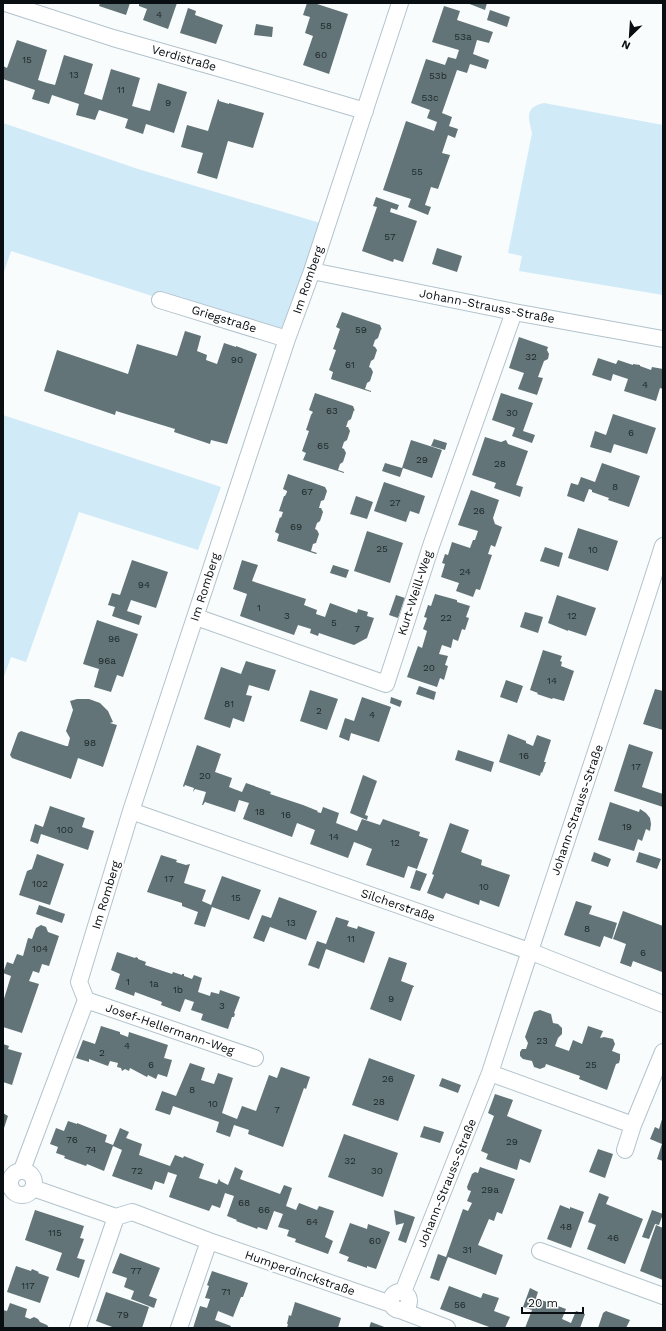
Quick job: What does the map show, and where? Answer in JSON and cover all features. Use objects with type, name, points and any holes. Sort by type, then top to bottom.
[{"type":"street","name":"Verdistraße","points":[[5,3],[113,38],[215,66],[365,111]]},
{"type":"street","name":"Im Romberg","points":[[86,1000],[79,982],[131,811],[287,338],[312,271],[400,3]]},
{"type":"street","name":"Johann-Strauss-Straße","points":[[312,271],[514,312],[663,339]]},
{"type":"street","name":"Griegstraße","points":[[160,300],[287,338]]},
{"type":"street","name":"Kurt-Weill-Weg","points":[[196,617],[386,684],[432,543],[514,312]]},
{"type":"street","name":"Johann-Strauss-Straße","points":[[396,1307],[405,1309],[409,1305],[410,1300],[408,1295],[404,1292],[490,1073],[529,952],[608,719],[663,546]]},
{"type":"street","name":"Silcherstraße","points":[[131,811],[529,952],[663,1004]]},
{"type":"street","name":"Josef-Hellermann-Weg","points":[[86,1000],[255,1058]]},
{"type":"street","points":[[10,1179],[30,1173],[34,1180],[33,1188],[28,1194],[21,1196],[14,1193],[10,1179],[86,1000]]},
{"type":"street","points":[[625,1150],[633,1125],[663,1052]]},
{"type":"street","points":[[490,1073],[633,1125]]},
{"type":"street","name":"Humperdinckstraße","points":[[33,1188],[116,1216],[132,1212],[209,1241],[396,1307],[447,1328]]},
{"type":"street","points":[[78,1328],[116,1216]]},
{"type":"street","points":[[179,1328],[209,1241]]},
{"type":"street","points":[[540,1251],[663,1296]]},
{"type":"shaded area","points":[[544,103],[663,125],[663,295],[519,271],[522,256],[508,253],[532,133],[529,114],[534,107]]},
{"type":"shaded area","points":[[3,123],[138,169],[327,225],[287,339],[11,251],[3,275]]},
{"type":"shaded area","points":[[3,415],[221,487],[198,550],[79,512],[26,662],[11,657],[3,679]]},
{"type":"building","points":[[100,3],[130,3],[126,15],[99,6]]},
{"type":"building","points":[[139,3],[177,3],[168,29],[143,20],[147,9],[139,6]]},
{"type":"building","points":[[307,3],[314,3],[348,14],[329,74],[303,65],[313,36],[305,33],[310,17],[303,15]]},
{"type":"building","points":[[467,3],[487,3],[485,10]]},
{"type":"building","points":[[444,6],[460,11],[457,20],[493,32],[489,43],[477,40],[473,54],[489,60],[486,69],[470,64],[467,73],[457,70],[442,113],[452,117],[449,126],[458,129],[455,138],[448,135],[442,153],[450,155],[438,189],[431,187],[425,205],[431,207],[428,215],[408,207],[411,199],[383,190],[406,121],[434,131],[437,122],[427,118],[430,110],[411,103],[426,59],[445,65],[448,57],[456,59],[459,50],[432,42]]},
{"type":"building","points":[[188,8],[196,11],[195,15],[223,25],[216,44],[180,33]]},
{"type":"building","points":[[490,10],[510,17],[507,27],[487,20]]},
{"type":"building","points":[[256,24],[273,27],[272,37],[254,35]]},
{"type":"building","points":[[17,40],[47,50],[38,80],[47,83],[55,85],[64,55],[93,64],[84,94],[102,100],[111,69],[140,78],[132,106],[150,111],[158,83],[187,92],[174,133],[146,124],[143,134],[125,128],[128,119],[99,110],[95,120],[76,115],[79,104],[52,95],[49,104],[32,99],[35,90],[3,79],[3,66],[7,68]]},
{"type":"building","points":[[218,99],[219,101],[264,113],[253,148],[228,141],[217,179],[197,173],[203,153],[181,147],[187,125],[208,131]]},
{"type":"building","points":[[376,197],[399,205],[397,210],[391,208],[390,212],[417,221],[403,262],[394,259],[393,262],[362,251],[377,207],[373,206]]},
{"type":"building","points":[[437,248],[462,256],[457,272],[432,264]]},
{"type":"building","points":[[342,312],[380,325],[382,330],[381,329],[373,346],[377,350],[369,367],[373,372],[365,389],[371,392],[331,379],[333,372],[329,370],[336,350],[333,349],[340,329],[336,327]]},
{"type":"building","points":[[185,331],[201,336],[197,351],[207,355],[206,360],[217,364],[224,343],[257,354],[227,444],[211,440],[210,444],[174,432],[175,429],[116,411],[115,415],[44,391],[57,350],[128,374],[137,344],[177,356]]},
{"type":"building","points":[[519,337],[548,347],[548,359],[544,361],[538,377],[543,378],[537,395],[518,389],[524,373],[509,368]]},
{"type":"building","points":[[598,358],[616,364],[618,360],[633,365],[640,365],[651,370],[652,367],[663,369],[663,389],[660,388],[656,401],[624,391],[628,379],[613,374],[611,381],[592,375]]},
{"type":"building","points":[[315,393],[353,406],[355,411],[354,410],[346,427],[348,427],[350,431],[342,448],[346,453],[338,470],[344,473],[303,460],[306,453],[302,451],[309,431],[306,430],[313,412],[309,410]]},
{"type":"building","points":[[501,393],[533,403],[523,431],[535,435],[532,443],[512,436],[515,428],[492,420]]},
{"type":"building","points":[[613,414],[656,428],[647,454],[614,444],[611,453],[590,447],[595,431],[606,435]]},
{"type":"building","points":[[485,437],[501,442],[506,440],[508,444],[528,451],[516,485],[523,487],[520,497],[494,488],[496,483],[472,475]]},
{"type":"building","points":[[434,439],[447,443],[445,450],[431,446]]},
{"type":"building","points":[[411,440],[442,450],[432,478],[403,468],[400,477],[382,471],[385,463],[402,468]]},
{"type":"building","points":[[602,463],[640,476],[629,507],[608,500],[609,498],[592,492],[592,490],[589,489],[584,502],[567,496],[571,483],[578,485],[581,477],[595,482]]},
{"type":"building","points":[[288,474],[325,487],[327,491],[324,500],[321,501],[319,508],[321,508],[323,512],[315,529],[319,534],[311,551],[317,553],[316,554],[277,541],[279,534],[275,532],[283,512],[279,511],[284,496],[287,492],[283,489]]},
{"type":"building","points":[[384,482],[425,496],[419,514],[410,511],[406,522],[374,511]]},
{"type":"building","points":[[471,490],[499,500],[493,518],[495,524],[502,527],[495,547],[491,545],[488,554],[492,555],[480,590],[476,589],[473,597],[456,591],[459,583],[441,577],[445,564],[442,563],[445,554],[448,555],[452,542],[470,548],[473,540],[475,540],[478,531],[458,525]]},
{"type":"building","points":[[356,496],[373,502],[367,519],[350,514]]},
{"type":"building","points":[[578,528],[618,541],[608,571],[568,558]]},
{"type":"building","points":[[367,531],[403,543],[390,583],[354,571]]},
{"type":"building","points":[[545,547],[563,553],[559,567],[540,561]]},
{"type":"building","points":[[132,560],[168,572],[156,608],[131,600],[127,611],[142,616],[139,625],[112,616],[115,607],[108,605],[112,593],[120,595]]},
{"type":"building","points":[[242,560],[258,565],[252,581],[306,599],[304,605],[317,610],[316,614],[325,617],[330,603],[357,613],[358,609],[368,612],[367,616],[374,618],[367,638],[354,645],[319,633],[318,636],[310,633],[311,629],[298,625],[294,635],[240,616],[247,594],[233,589]]},
{"type":"building","points":[[333,565],[349,570],[346,578],[330,573]]},
{"type":"building","points":[[435,594],[457,600],[457,602],[470,606],[466,617],[469,618],[465,630],[462,629],[458,641],[453,639],[451,648],[442,645],[439,654],[448,656],[445,665],[448,666],[444,680],[440,678],[437,687],[407,677],[418,646],[422,648],[427,631],[423,629],[427,618],[424,617],[428,605],[431,606]]},
{"type":"building","points":[[396,595],[405,598],[398,618],[389,615]]},
{"type":"building","points":[[557,595],[596,608],[586,636],[548,623]]},
{"type":"building","points":[[525,612],[543,617],[538,633],[520,627]]},
{"type":"building","points":[[97,620],[138,634],[123,677],[117,675],[111,692],[94,687],[99,669],[83,664]]},
{"type":"building","points":[[543,650],[562,656],[560,661],[562,662],[561,666],[574,671],[564,701],[552,699],[530,690]]},
{"type":"building","points":[[246,661],[276,670],[269,691],[249,685],[246,695],[252,696],[244,722],[233,718],[230,728],[204,719],[221,667],[241,674]]},
{"type":"building","points":[[506,680],[523,686],[517,703],[500,697]]},
{"type":"building","points":[[419,686],[436,692],[434,700],[416,694]]},
{"type":"building","points":[[655,689],[663,691],[663,730],[643,724]]},
{"type":"building","points":[[310,690],[338,699],[327,730],[300,721]]},
{"type":"building","points":[[362,697],[391,707],[379,742],[351,733],[349,741],[339,737],[345,718],[354,721]]},
{"type":"building","points":[[391,697],[402,701],[400,707],[390,703]]},
{"type":"building","points":[[77,699],[89,699],[100,703],[108,711],[113,722],[110,723],[117,725],[103,767],[78,758],[71,779],[12,758],[10,755],[18,733],[21,731],[68,746],[70,738],[66,731],[73,710],[70,701]]},
{"type":"building","points":[[508,734],[526,741],[526,743],[533,746],[537,735],[551,740],[544,762],[546,762],[540,776],[499,762]]},
{"type":"building","points":[[629,744],[653,752],[642,787],[663,794],[663,807],[614,791]]},
{"type":"building","points":[[197,745],[221,754],[215,772],[232,778],[229,787],[234,789],[242,792],[246,783],[271,792],[270,794],[318,811],[317,812],[321,813],[323,807],[339,813],[336,823],[357,831],[362,819],[380,825],[383,819],[420,832],[419,836],[428,839],[417,869],[408,866],[404,878],[366,865],[372,849],[354,842],[348,858],[310,844],[315,830],[297,823],[292,837],[243,819],[249,803],[239,800],[235,812],[205,802],[202,805],[206,792],[195,789],[193,792],[194,788],[185,785],[184,787],[183,786]]},
{"type":"building","points":[[458,750],[494,762],[491,772],[455,760]]},
{"type":"building","points":[[363,775],[377,781],[365,815],[368,816],[367,820],[350,813]]},
{"type":"building","points":[[610,802],[639,812],[640,809],[650,818],[650,831],[646,829],[642,841],[638,839],[634,851],[598,840]]},
{"type":"building","points":[[50,806],[85,818],[82,827],[94,831],[88,850],[41,834],[38,844],[30,841],[35,824],[43,827]]},
{"type":"building","points":[[450,823],[469,830],[461,852],[482,860],[481,865],[510,875],[499,907],[480,900],[479,905],[446,893],[443,899],[427,893]]},
{"type":"building","points":[[594,852],[611,859],[608,867],[591,861]]},
{"type":"building","points":[[639,852],[661,859],[657,869],[636,862]]},
{"type":"building","points":[[37,854],[64,864],[50,905],[19,895],[27,871],[32,869]]},
{"type":"building","points":[[161,855],[177,860],[176,862],[186,865],[190,864],[184,883],[206,890],[202,901],[211,905],[222,876],[261,890],[249,920],[212,907],[205,927],[194,924],[198,912],[182,906],[182,903],[147,892]]},
{"type":"building","points":[[416,870],[427,874],[420,891],[410,888]]},
{"type":"building","points":[[279,897],[317,911],[306,940],[270,927],[264,942],[253,938],[262,915],[271,918]]},
{"type":"building","points":[[576,901],[592,906],[589,914],[617,923],[612,939],[604,936],[600,947],[564,935]]},
{"type":"building","points":[[39,905],[65,914],[62,923],[36,914]]},
{"type":"building","points":[[623,911],[663,926],[662,972],[633,961],[631,967],[620,963],[626,944],[613,939]]},
{"type":"building","points":[[336,917],[349,921],[347,926],[357,929],[358,926],[375,932],[364,963],[326,949],[319,969],[308,965],[317,941],[326,944]]},
{"type":"building","points":[[41,925],[46,927],[48,932],[59,936],[49,966],[42,964],[39,973],[33,971],[29,981],[39,984],[22,1033],[3,1027],[3,1002],[11,976],[3,973],[7,962],[13,964],[17,954],[23,956],[28,938],[32,939],[36,928]]},
{"type":"building","points":[[117,952],[135,958],[136,957],[146,962],[145,965],[172,974],[173,972],[182,975],[184,974],[184,976],[192,979],[194,975],[202,978],[198,992],[210,996],[211,992],[219,994],[220,990],[240,997],[234,1017],[232,1017],[228,1029],[201,1020],[203,1014],[191,1010],[194,1002],[185,999],[180,1012],[161,1005],[162,1002],[135,992],[134,996],[115,989],[120,974],[111,970]]},
{"type":"building","points":[[389,957],[407,963],[401,981],[414,986],[401,1021],[370,1009]]},
{"type":"building","points":[[540,1010],[551,1014],[553,1023],[558,1024],[562,1028],[562,1034],[558,1038],[555,1046],[569,1051],[573,1040],[582,1044],[588,1026],[603,1031],[600,1038],[604,1037],[613,1039],[615,1044],[612,1051],[620,1054],[620,1059],[619,1063],[616,1064],[607,1090],[579,1079],[580,1076],[546,1064],[545,1067],[540,1069],[534,1067],[532,1061],[523,1059],[520,1056],[520,1052],[522,1049],[526,1049],[528,1043],[525,1037],[534,1012]]},
{"type":"building","points":[[101,1026],[120,1032],[120,1034],[128,1037],[129,1032],[168,1045],[164,1058],[172,1060],[167,1077],[158,1074],[156,1079],[148,1075],[147,1077],[130,1068],[129,1071],[125,1069],[122,1071],[121,1068],[117,1067],[118,1063],[110,1061],[108,1066],[89,1059],[89,1062],[76,1058],[83,1040],[95,1044]]},
{"type":"building","points":[[3,1044],[9,1046],[8,1049],[22,1053],[12,1085],[3,1082]]},
{"type":"building","points":[[369,1058],[415,1075],[398,1121],[352,1105]]},
{"type":"building","points":[[190,1063],[205,1068],[201,1080],[214,1084],[218,1073],[233,1078],[222,1113],[237,1119],[242,1106],[256,1111],[269,1075],[277,1078],[281,1067],[310,1077],[306,1089],[304,1088],[283,1147],[248,1134],[249,1130],[234,1125],[230,1137],[216,1132],[219,1122],[173,1106],[170,1115],[155,1110],[162,1091],[176,1096]]},
{"type":"building","points":[[442,1078],[461,1085],[458,1093],[439,1086]]},
{"type":"building","points":[[495,1094],[513,1100],[507,1116],[542,1130],[530,1163],[520,1159],[517,1170],[486,1159],[488,1154],[481,1151],[494,1116],[488,1113]]},
{"type":"building","points":[[3,1113],[8,1116],[3,1131]]},
{"type":"building","points":[[663,1116],[663,1161],[657,1159],[662,1144],[650,1139],[655,1127],[659,1129]]},
{"type":"building","points":[[68,1121],[107,1135],[105,1142],[113,1145],[120,1128],[129,1132],[126,1138],[142,1144],[139,1155],[170,1166],[175,1155],[183,1158],[184,1156],[204,1164],[199,1178],[217,1184],[219,1179],[228,1185],[235,1167],[243,1171],[240,1179],[280,1194],[284,1185],[292,1188],[286,1206],[296,1210],[299,1203],[317,1210],[319,1206],[334,1211],[325,1237],[333,1241],[328,1254],[295,1242],[296,1239],[287,1236],[289,1230],[278,1227],[283,1214],[274,1211],[267,1230],[258,1227],[257,1229],[227,1216],[234,1196],[225,1193],[220,1208],[212,1205],[209,1211],[169,1197],[177,1175],[168,1172],[164,1184],[155,1181],[152,1190],[112,1176],[122,1150],[113,1146],[104,1171],[87,1164],[86,1166],[64,1158],[65,1156],[56,1153],[58,1147],[50,1144],[56,1128],[64,1131]]},
{"type":"building","points":[[424,1126],[444,1132],[440,1143],[420,1137]]},
{"type":"building","points":[[344,1134],[398,1153],[383,1197],[328,1177]]},
{"type":"building","points":[[598,1149],[613,1154],[605,1178],[589,1172]]},
{"type":"building","points":[[480,1167],[515,1179],[502,1214],[497,1212],[494,1221],[489,1219],[478,1245],[503,1255],[496,1275],[448,1257],[439,1281],[430,1278],[438,1254],[446,1257],[463,1209],[468,1211],[472,1203],[467,1201],[471,1191],[468,1190],[467,1187],[472,1174],[475,1172],[478,1173]]},
{"type":"building","points":[[599,1193],[609,1197],[606,1204],[643,1219],[625,1264],[587,1249],[596,1225],[588,1222]]},
{"type":"building","points":[[560,1205],[584,1212],[571,1248],[547,1239]]},
{"type":"building","points":[[35,1210],[84,1226],[80,1238],[84,1239],[77,1258],[85,1260],[79,1278],[56,1270],[62,1253],[25,1240]]},
{"type":"building","points":[[394,1210],[415,1217],[406,1243],[398,1240],[404,1223],[396,1225]]},
{"type":"building","points":[[652,1210],[663,1214],[659,1225],[655,1224],[649,1239],[642,1237]]},
{"type":"building","points":[[350,1223],[367,1229],[368,1224],[390,1232],[376,1269],[367,1266],[367,1268],[347,1261],[349,1257],[339,1253]]},
{"type":"building","points":[[656,1225],[663,1228],[663,1280],[640,1271]]},
{"type":"building","points":[[120,1253],[160,1268],[149,1296],[157,1299],[154,1308],[131,1299],[134,1291],[124,1287],[127,1278],[112,1273]]},
{"type":"building","points":[[16,1266],[31,1271],[32,1269],[49,1277],[40,1303],[7,1292]]},
{"type":"building","points":[[212,1271],[248,1283],[233,1317],[218,1311],[215,1320],[231,1326],[230,1328],[193,1328],[200,1306],[207,1308],[210,1299],[205,1298],[209,1286],[207,1285]]},
{"type":"building","points":[[449,1286],[481,1298],[483,1293],[499,1298],[494,1311],[510,1317],[505,1328],[492,1328],[440,1309]]},
{"type":"building","points":[[530,1288],[538,1292],[536,1298],[566,1309],[562,1319],[571,1323],[576,1311],[585,1314],[580,1328],[525,1328],[532,1310],[523,1307]]},
{"type":"building","points":[[106,1292],[149,1307],[142,1328],[115,1328],[96,1321]]},
{"type":"building","points":[[295,1302],[341,1318],[338,1328],[287,1328],[289,1315],[291,1316]]},
{"type":"building","points":[[10,1303],[27,1309],[25,1317],[30,1319],[34,1317],[47,1325],[49,1328],[3,1328],[3,1310],[7,1311]]},
{"type":"building","points":[[606,1311],[630,1320],[626,1328],[598,1328],[603,1313]]},
{"type":"building","points":[[371,1322],[387,1328],[369,1328]]}]
